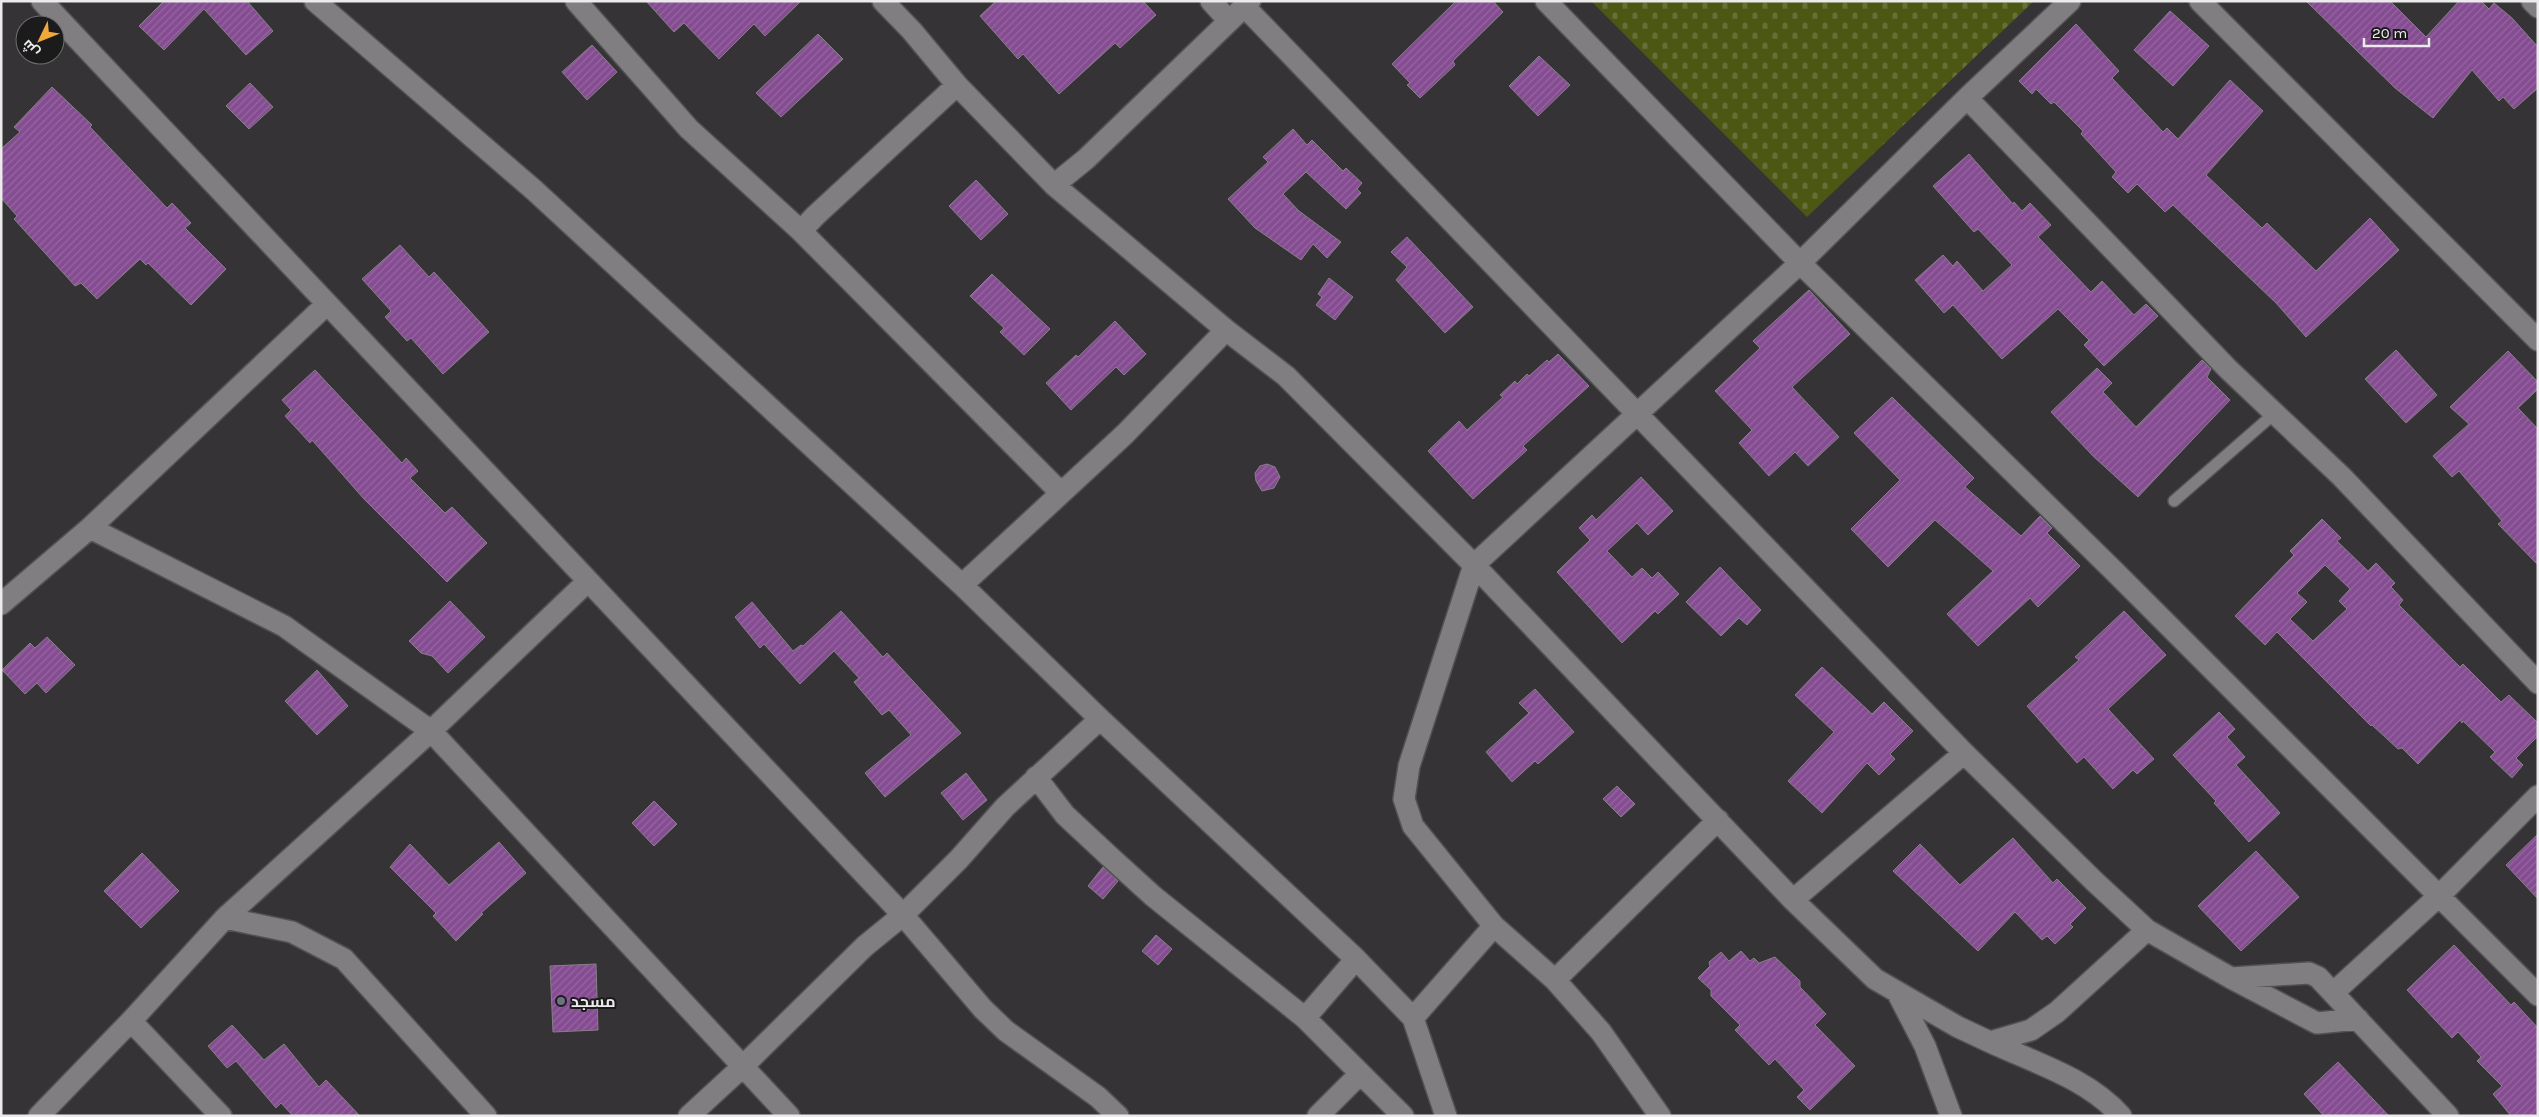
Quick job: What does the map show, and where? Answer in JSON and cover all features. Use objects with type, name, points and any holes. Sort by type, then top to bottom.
[{"type":"street","points":[[42,1],[903,915],[982,1009],[1006,1031],[1098,1097],[1118,1116]]},
{"type":"street","points":[[315,1],[534,190],[962,584],[1100,719],[1356,960],[1413,1018],[1446,1116]]},
{"type":"street","points":[[576,1],[689,129],[801,231],[1061,493]]},
{"type":"street","points":[[883,1],[912,31],[957,86],[1054,185],[1226,330],[1286,376],[1474,565],[1793,900],[1875,979],[1958,1027],[2079,1082],[2106,1100],[2121,1116]]},
{"type":"street","points":[[1211,1],[1241,9],[1637,412],[1964,753],[2094,881],[2147,930],[2231,978],[2317,1023],[2358,1019]]},
{"type":"street","points":[[1546,1],[1800,263],[2440,895],[2538,995]]},
{"type":"street","points":[[1660,1116],[1601,1032],[1555,980],[1494,926],[1413,826],[1404,799],[1409,766],[1474,565],[1552,495],[1637,412],[1800,263],[1967,98],[2070,1]]},
{"type":"street","points":[[2200,1],[2538,340]]},
{"type":"street","points":[[2532,1],[2538,7]]},
{"type":"street","points":[[1054,185],[1086,159],[1241,9]]},
{"type":"street","points":[[801,231],[957,86]]},
{"type":"street","points":[[1967,98],[2228,369],[2342,478],[2538,683]]},
{"type":"street","points":[[1,604],[90,528],[327,304]]},
{"type":"street","points":[[962,584],[1124,434],[1226,330]]},
{"type":"street","points":[[90,528],[284,626],[431,731],[789,1116]]},
{"type":"street","points":[[43,1114],[225,918],[431,731],[588,581]]},
{"type":"street","points":[[689,1116],[743,1067],[859,953],[903,915],[1036,777],[1100,719]]},
{"type":"street","points":[[1793,900],[1964,753]]},
{"type":"street","points":[[1036,777],[1065,816],[1153,896],[1305,1018],[1404,1116]]},
{"type":"street","points":[[2333,993],[2440,895],[2538,796]]},
{"type":"street","points":[[1555,980],[1718,820]]},
{"type":"street","points":[[225,918],[292,932],[344,959],[486,1116]]},
{"type":"street","points":[[1413,1018],[1494,926]]},
{"type":"street","points":[[1990,1042],[2031,1030],[2051,1016],[2147,930]]},
{"type":"street","points":[[1305,1018],[1356,960]]},
{"type":"street","points":[[2231,978],[2309,973],[2318,977],[2448,1116]]},
{"type":"street","points":[[1897,992],[1925,1046],[1951,1116]]},
{"type":"street","points":[[131,1021],[221,1116]]},
{"type":"street","points":[[1318,1116],[1360,1074]]},
{"type":"lane","points":[[2174,501],[2275,413]]},
{"type":"green space","points":[[1591,1],[2034,1],[1807,217]]},
{"type":"building","points":[[164,1],[247,1],[273,31],[246,55],[204,9],[164,50],[139,26]]},
{"type":"building","points":[[646,1],[801,1],[765,36],[754,24],[719,59],[684,23],[674,32]]},
{"type":"building","points":[[996,1],[1143,1],[1156,15],[1120,48],[1115,43],[1059,94],[1023,54],[1018,59],[980,16]]},
{"type":"building","points":[[1456,1],[1493,1],[1503,12],[1453,61],[1455,65],[1420,98],[1407,85],[1410,83],[1392,64]]},
{"type":"building","points":[[2306,1],[2390,1],[2426,37],[2459,1],[2481,1],[2489,9],[2494,3],[2512,18],[2538,47],[2538,88],[2514,109],[2503,97],[2499,101],[2472,70],[2433,118],[2395,88]]},
{"type":"building","points":[[2170,11],[2209,46],[2173,86],[2134,50]]},
{"type":"building","points":[[2076,24],[2119,71],[2112,78],[2163,132],[2167,128],[2178,139],[2230,80],[2263,111],[2206,175],[2262,228],[2267,223],[2316,271],[2370,218],[2399,250],[2306,337],[2276,303],[2173,205],[2165,212],[2137,184],[2128,193],[2112,177],[2116,172],[2081,134],[2083,131],[2054,102],[2051,104],[2036,89],[2032,94],[2019,81]]},
{"type":"building","points":[[818,34],[843,59],[781,117],[756,93]]},
{"type":"building","points":[[592,45],[617,72],[587,100],[562,72]]},
{"type":"building","points":[[1539,56],[1570,85],[1538,116],[1509,86]]},
{"type":"building","points":[[250,83],[273,107],[249,129],[226,106]]},
{"type":"building","points":[[52,87],[92,125],[90,127],[167,208],[172,203],[191,223],[185,228],[226,269],[191,305],[148,263],[146,265],[140,259],[97,299],[81,283],[75,286],[14,219],[17,216],[1,198],[1,149],[20,132],[14,127]]},
{"type":"building","points":[[1293,129],[1307,145],[1312,140],[1343,171],[1346,168],[1362,183],[1357,189],[1361,193],[1346,209],[1306,172],[1283,194],[1299,211],[1341,242],[1327,258],[1313,244],[1301,260],[1255,228],[1228,199],[1268,162],[1263,157]]},
{"type":"building","points":[[1969,154],[2013,204],[2014,202],[2022,211],[2030,203],[2051,225],[2038,237],[2091,292],[2102,281],[2134,315],[2146,304],[2158,316],[2104,366],[2084,345],[2089,340],[2058,309],[2002,359],[1953,305],[1944,313],[1915,280],[1943,255],[1953,266],[1957,261],[1983,291],[2012,265],[1978,229],[1974,232],[1933,186]]},
{"type":"building","points":[[976,180],[1008,214],[981,240],[949,206]]},
{"type":"building","points":[[1407,237],[1473,307],[1445,333],[1396,280],[1407,267],[1391,252]]},
{"type":"building","points":[[400,245],[429,277],[434,272],[489,332],[443,374],[411,338],[407,341],[385,317],[391,311],[362,279]]},
{"type":"building","points":[[992,274],[1050,329],[1024,355],[1000,332],[1004,328],[970,296]]},
{"type":"building","points":[[1329,278],[1353,297],[1335,320],[1316,305],[1322,297],[1318,294]]},
{"type":"building","points":[[1809,290],[1850,334],[1792,387],[1839,437],[1808,466],[1795,452],[1769,476],[1739,443],[1752,430],[1715,391],[1760,348],[1753,341]]},
{"type":"building","points":[[1115,321],[1146,354],[1124,375],[1116,367],[1071,410],[1046,383],[1076,355],[1078,357]]},
{"type":"building","points":[[2396,350],[2437,395],[2406,423],[2365,379]]},
{"type":"building","points":[[2508,351],[2538,382],[2538,389],[2518,408],[2538,429],[2538,565],[2498,524],[2502,521],[2459,471],[2452,477],[2433,456],[2469,424],[2450,407]]},
{"type":"building","points":[[1558,354],[1589,386],[1523,446],[1527,450],[1473,499],[1428,451],[1459,421],[1467,430],[1503,397],[1500,395],[1515,381],[1517,384],[1527,374],[1529,376],[1547,360],[1549,362]]},
{"type":"building","points":[[2202,360],[2211,369],[2207,377],[2230,400],[2138,497],[2094,457],[2051,412],[2097,368],[2112,383],[2103,392],[2136,427]]},
{"type":"building","points":[[315,370],[402,463],[406,458],[418,471],[410,478],[445,513],[452,507],[487,543],[447,582],[364,499],[312,440],[310,443],[285,416],[291,410],[282,400]]},
{"type":"building","points":[[1892,397],[1974,478],[1965,487],[2021,536],[2040,516],[2052,528],[2047,533],[2080,566],[2038,607],[2030,598],[1978,646],[1947,614],[1993,571],[1935,520],[1888,567],[1851,529],[1900,480],[1854,433]]},
{"type":"building","points":[[1267,464],[1275,467],[1280,477],[1274,488],[1262,491],[1256,481],[1255,473],[1260,466]]},
{"type":"building","points":[[1641,477],[1673,511],[1648,535],[1637,523],[1607,551],[1632,577],[1642,568],[1652,578],[1658,572],[1679,594],[1658,614],[1655,611],[1622,643],[1557,572],[1590,540],[1579,528],[1592,515],[1596,520]]},
{"type":"building","points":[[2322,519],[2341,538],[2337,541],[2368,571],[2376,563],[2395,583],[2391,587],[2403,600],[2399,605],[2460,667],[2463,664],[2501,702],[2509,695],[2538,723],[2538,736],[2516,758],[2523,765],[2512,778],[2490,757],[2495,752],[2460,720],[2418,764],[2402,748],[2398,749],[2371,726],[2277,632],[2265,645],[2235,616],[2294,555],[2290,551]],"holes":[[[2325,565],[2350,589],[2339,601],[2347,609],[2313,641],[2290,619],[2307,602],[2297,593]]]},
{"type":"building","points":[[1720,567],[1761,610],[1747,625],[1739,618],[1721,636],[1686,602]]},
{"type":"building","points":[[450,601],[485,637],[448,673],[432,656],[421,653],[409,641]]},
{"type":"building","points":[[752,602],[793,651],[801,645],[803,646],[841,611],[883,657],[887,653],[961,733],[885,797],[865,773],[911,735],[889,710],[882,715],[854,682],[859,678],[834,651],[800,684],[764,644],[760,648],[735,617]]},
{"type":"building","points":[[2124,611],[2166,655],[2108,709],[2154,759],[2137,774],[2133,770],[2113,789],[2084,757],[2077,763],[2027,706],[2079,660],[2075,657]]},
{"type":"building","points":[[47,637],[75,665],[46,693],[37,683],[25,694],[2,670],[30,643],[35,648]]},
{"type":"building","points":[[1822,667],[1872,714],[1884,702],[1913,731],[1890,754],[1895,759],[1879,775],[1867,763],[1822,813],[1788,781],[1834,732],[1795,695]]},
{"type":"building","points":[[317,670],[348,706],[317,735],[285,701]]},
{"type":"building","points":[[1535,689],[1574,732],[1538,764],[1535,761],[1512,782],[1486,752],[1529,713],[1519,703]]},
{"type":"building","points":[[2219,712],[2235,729],[2227,737],[2245,757],[2236,765],[2280,813],[2249,842],[2214,803],[2216,801],[2173,755]]},
{"type":"building","points":[[966,773],[987,800],[963,820],[941,793]]},
{"type":"building","points":[[1617,786],[1635,804],[1621,817],[1603,799]]},
{"type":"building","points":[[654,801],[677,824],[654,846],[632,823]]},
{"type":"building","points":[[2538,834],[2538,899],[2506,865]]},
{"type":"building","points":[[2013,838],[2053,883],[2057,879],[2086,908],[2070,924],[2073,927],[2055,944],[2047,936],[2042,940],[2015,912],[1978,951],[1893,871],[1920,844],[1960,885]]},
{"type":"building","points":[[499,842],[526,873],[481,913],[483,914],[456,941],[433,916],[436,913],[390,867],[410,844],[449,885]]},
{"type":"building","points":[[2256,851],[2299,897],[2241,951],[2198,906]]},
{"type":"building","points":[[142,853],[179,891],[141,928],[104,891]]},
{"type":"building","points":[[1103,867],[1118,881],[1103,899],[1088,886]]},
{"type":"building","points":[[1156,935],[1172,949],[1158,965],[1142,951]]},
{"type":"building","points":[[2454,945],[2511,1005],[2514,1002],[2538,1028],[2538,1116],[2511,1116],[2493,1094],[2502,1086],[2477,1061],[2481,1057],[2458,1032],[2452,1038],[2407,990]]},
{"type":"building","points":[[1741,951],[1750,961],[1754,958],[1759,963],[1775,957],[1800,981],[1800,987],[1826,1014],[1815,1025],[1855,1066],[1810,1110],[1797,1097],[1804,1090],[1775,1059],[1769,1065],[1735,1030],[1740,1025],[1711,996],[1711,990],[1698,978],[1710,966],[1709,962],[1721,952],[1729,961]]},
{"type":"building","points":[[596,964],[598,1030],[553,1032],[550,966]]},
{"type":"building","points":[[232,1025],[264,1060],[284,1044],[319,1087],[326,1080],[360,1116],[293,1116],[281,1103],[276,1108],[236,1061],[227,1068],[208,1046]]},
{"type":"building","points":[[2338,1062],[2389,1116],[2324,1116],[2304,1094]]},
{"type":"place","name":"مسجد","points":[[561,1001]]}]
